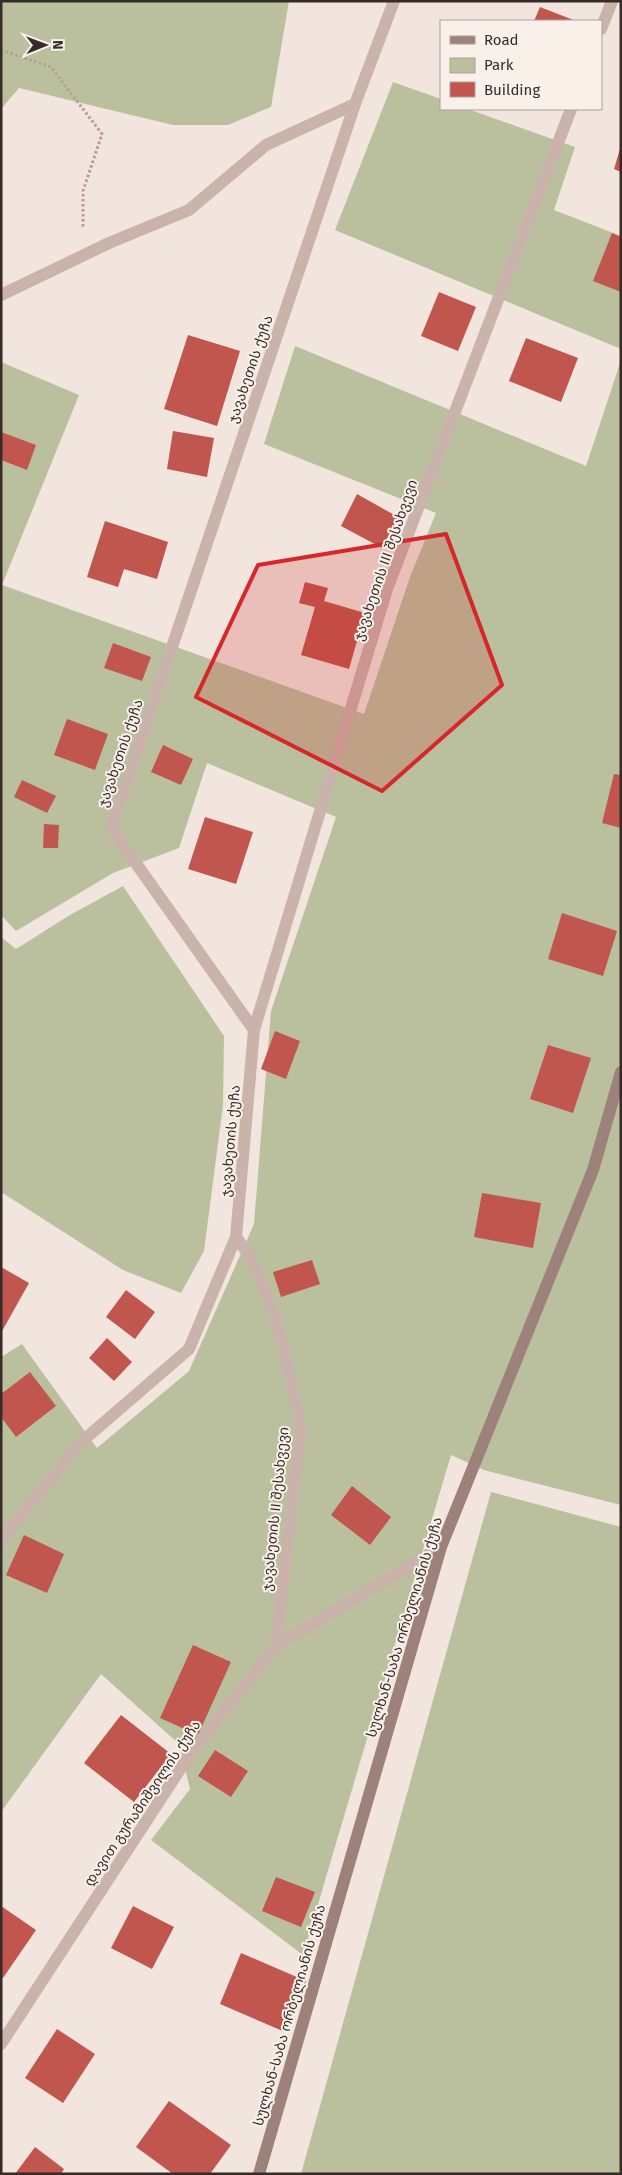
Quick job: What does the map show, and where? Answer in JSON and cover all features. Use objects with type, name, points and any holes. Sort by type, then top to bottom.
[{"type":"street","name":"ჯავახეთის ქუჩა","points":[[1,1540],[79,1444],[189,1349],[236,1237],[254,1030],[111,828],[355,104],[394,1]]},
{"type":"street","points":[[602,27],[612,1]]},
{"type":"street","points":[[1,296],[109,243],[189,210],[266,145],[355,104]]},
{"type":"street","name":"ჯავახეთის III შესახვევი","points":[[254,1030],[387,590],[570,110]]},
{"type":"street","name":"სულხან-საბა ორბელიანის ქუჩა","points":[[259,2174],[441,1546],[593,1170],[621,1072]]},
{"type":"street","name":"ჯავახეთის II შესახვევი","points":[[236,1237],[251,1258],[277,1320],[300,1426],[276,1646]]},
{"type":"street","name":"დავით გურამიშვილის ქუჩა","points":[[1,2044],[190,1754],[276,1646],[441,1546]]},
{"type":"path","points":[[1,50],[51,67],[102,134],[83,191],[83,226],[109,243]]},
{"type":"highlighted area","points":[[446,534],[502,685],[382,791],[196,697],[258,565]]},
{"type":"green space","points":[[1,1],[289,1],[271,107],[228,125],[173,125],[19,88],[1,109]]},
{"type":"green space","points":[[393,82],[440,99],[440,110],[471,110],[575,147],[554,210],[621,236],[621,349],[335,230]]},
{"type":"green space","points":[[295,346],[586,466],[621,360],[621,1505],[484,1470],[451,1455],[303,1955],[151,1840],[190,1789],[179,1744],[101,1674],[1,1812],[1,1357],[22,1344],[97,1448],[189,1371],[254,1224],[271,1011],[336,817],[207,763],[179,848],[113,873],[16,931],[1,915],[1,362],[79,395],[2,585],[364,714],[410,577],[436,513],[264,444]]},
{"type":"green space","points":[[123,886],[224,1036],[223,1105],[204,1251],[181,1293],[123,1270],[1,1192],[1,937],[16,949],[70,915]]},
{"type":"green space","points":[[491,1492],[621,1527],[621,2174],[301,2174]]},
{"type":"building","points":[[540,7],[573,20],[534,20]]},
{"type":"building","points":[[621,149],[621,172],[614,169]]},
{"type":"building","points":[[612,233],[621,237],[621,292],[593,281]]},
{"type":"building","points":[[439,292],[476,307],[458,351],[421,336]]},
{"type":"building","points":[[188,335],[240,351],[217,426],[164,409]]},
{"type":"building","points":[[526,338],[578,358],[561,402],[509,381]]},
{"type":"building","points":[[173,431],[214,438],[207,477],[167,469]]},
{"type":"building","points":[[1,432],[36,445],[27,470],[1,460]]},
{"type":"building","points":[[357,494],[398,517],[382,548],[341,526]]},
{"type":"building","points":[[105,521],[168,542],[157,579],[124,569],[118,587],[87,577]]},
{"type":"building","points":[[305,582],[328,588],[324,601],[365,613],[349,669],[301,655],[315,607],[299,603]]},
{"type":"building","points":[[113,643],[151,657],[142,681],[104,668]]},
{"type":"building","points":[[67,719],[108,734],[95,770],[54,755]]},
{"type":"building","points":[[163,745],[193,759],[181,785],[151,772]]},
{"type":"building","points":[[614,774],[621,775],[621,828],[602,823]]},
{"type":"building","points":[[22,780],[56,796],[47,813],[14,797]]},
{"type":"building","points":[[205,817],[253,832],[236,884],[188,869]]},
{"type":"building","points":[[44,824],[59,825],[58,848],[43,848]]},
{"type":"building","points":[[562,913],[617,931],[603,976],[548,959]]},
{"type":"building","points":[[275,1031],[300,1041],[286,1079],[261,1069]]},
{"type":"building","points":[[548,1045],[591,1058],[573,1113],[530,1099]]},
{"type":"building","points":[[482,1193],[541,1203],[533,1248],[474,1237]]},
{"type":"building","points":[[312,1260],[320,1284],[281,1297],[273,1272]]},
{"type":"building","points":[[1,1267],[29,1283],[1,1333]]},
{"type":"building","points":[[126,1290],[155,1312],[135,1339],[106,1317]]},
{"type":"building","points":[[107,1338],[132,1362],[114,1381],[89,1358]]},
{"type":"building","points":[[30,1372],[56,1406],[16,1437],[1,1417],[1,1394]]},
{"type":"building","points":[[352,1486],[391,1517],[370,1545],[331,1515]]},
{"type":"building","points":[[24,1535],[64,1554],[47,1593],[6,1575]]},
{"type":"building","points":[[193,1645],[231,1662],[198,1735],[160,1718]]},
{"type":"building","points":[[121,1715],[171,1754],[134,1802],[84,1763]]},
{"type":"building","points":[[215,1750],[248,1771],[231,1797],[198,1776]]},
{"type":"building","points":[[276,1877],[315,1892],[301,1927],[262,1911]]},
{"type":"building","points":[[1,1906],[36,1930],[3,1978],[1,1977]]},
{"type":"building","points":[[133,1906],[174,1927],[152,1969],[111,1948]]},
{"type":"building","points":[[241,1953],[306,1981],[285,2032],[220,2004]]},
{"type":"building","points":[[57,2029],[95,2054],[63,2103],[25,2078]]},
{"type":"building","points":[[169,2101],[231,2145],[210,2174],[173,2174],[136,2147]]},
{"type":"building","points":[[35,2147],[64,2169],[61,2174],[15,2174]]}]
